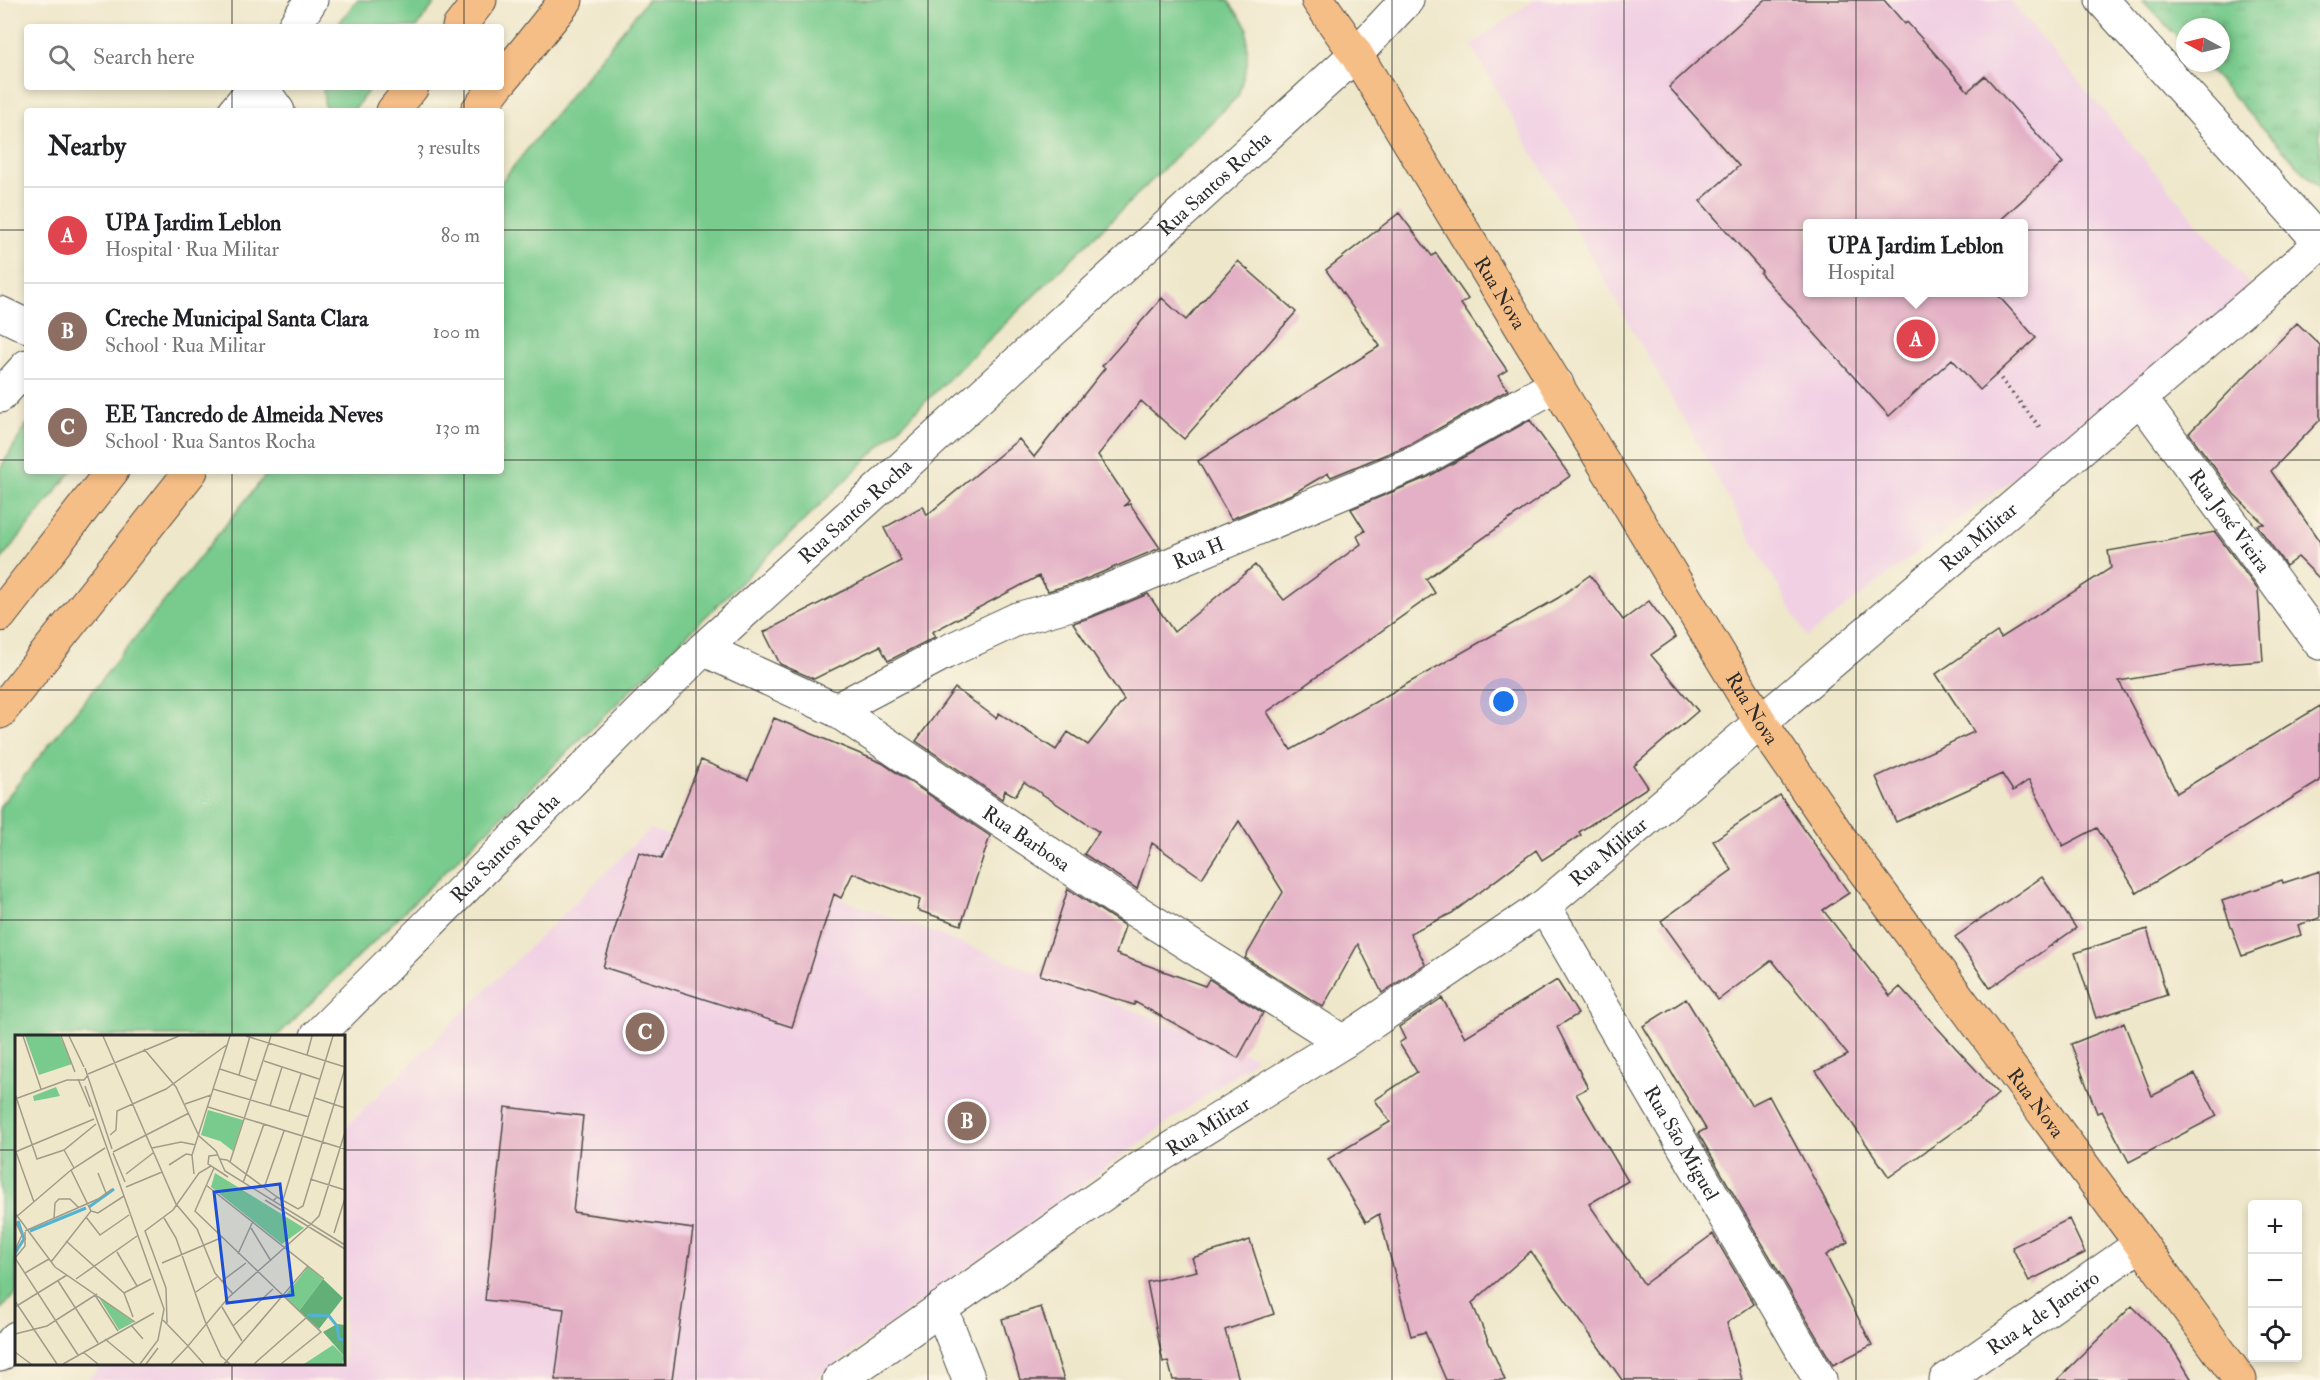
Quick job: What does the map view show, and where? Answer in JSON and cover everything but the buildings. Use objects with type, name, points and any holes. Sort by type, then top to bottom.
[{"type":"main road","points":[[461,24],[480,0]]},
{"type":"main road","points":[[504,77],[566,0]]},
{"type":"main road","name":"Rua Nova","points":[[1318,0],[1356,54],[1761,723],[1842,841],[2240,1380]]},
{"type":"main road","points":[[395,108],[410,90]]},
{"type":"main road","points":[[479,108],[494,90]]},
{"type":"main road","points":[[0,615],[110,474]]},
{"type":"main road","points":[[0,711],[189,474]]},
{"type":"street","points":[[296,24],[311,0]]},
{"type":"street","name":"Rua Santos Rocha","points":[[318,1035],[703,649],[1356,54],[1407,0]]},
{"type":"street","points":[[2102,0],[2320,243]]},
{"type":"street","points":[[238,108],[252,90]]},
{"type":"street","points":[[263,90],[276,108]]},
{"type":"street","name":"Rua Militar","points":[[839,1380],[1142,1167],[1343,1042],[1544,906],[1761,723],[2320,243]]},
{"type":"street","points":[[0,313],[24,325]]},
{"type":"street","points":[[0,396],[24,369]]},
{"type":"street","name":"Rua H","points":[[836,710],[944,653],[1017,619],[1085,600],[1419,461],[1557,384]]},
{"type":"street","name":"Rua José Vieira","points":[[2140,398],[2320,642]]},
{"type":"street","name":"Rua Barbosa","points":[[703,649],[836,710],[1114,897],[1343,1042]]},
{"type":"street","name":"Rua São Miguel","points":[[1544,906],[1820,1380]]},
{"type":"street","name":"Rua 4 de Janeiro","points":[[1946,1380],[2141,1244]]},
{"type":"street","points":[[941,1308],[969,1380]]},
{"type":"street","points":[[0,1355],[15,1339]]},
{"type":"path","points":[[1997,374],[2067,460]]},
{"type":"shaded area","points":[[1534,0],[2010,0],[2256,292],[1807,637],[1471,45]]},
{"type":"shaded area","points":[[650,829],[940,935],[1257,1058],[816,1380],[87,1380],[103,1365],[345,1365],[345,1128]]},
{"type":"green space","points":[[357,0],[437,0],[419,24],[338,24]]},
{"type":"green space","points":[[647,0],[1228,0],[1247,27],[1247,64],[1238,96],[278,1035],[15,1035],[15,1295],[0,1310],[0,806],[267,474],[504,474],[504,178]]},
{"type":"green space","points":[[2142,0],[2320,0],[2320,189],[2210,72],[2230,72],[2230,18],[2176,18],[2176,36]]},
{"type":"green space","points":[[323,90],[369,90],[355,108],[325,108]]},
{"type":"green space","points":[[24,429],[24,474],[70,474],[0,561],[0,469]]},
{"type":"place","name":"UPA Jardim Leblon","points":[[1916,339]]},
{"type":"place","name":"EE Tancredo de Almeida Neves","points":[[645,1032]]},
{"type":"place","name":"Creche Municipal Santa Clara","points":[[967,1121]]}]
